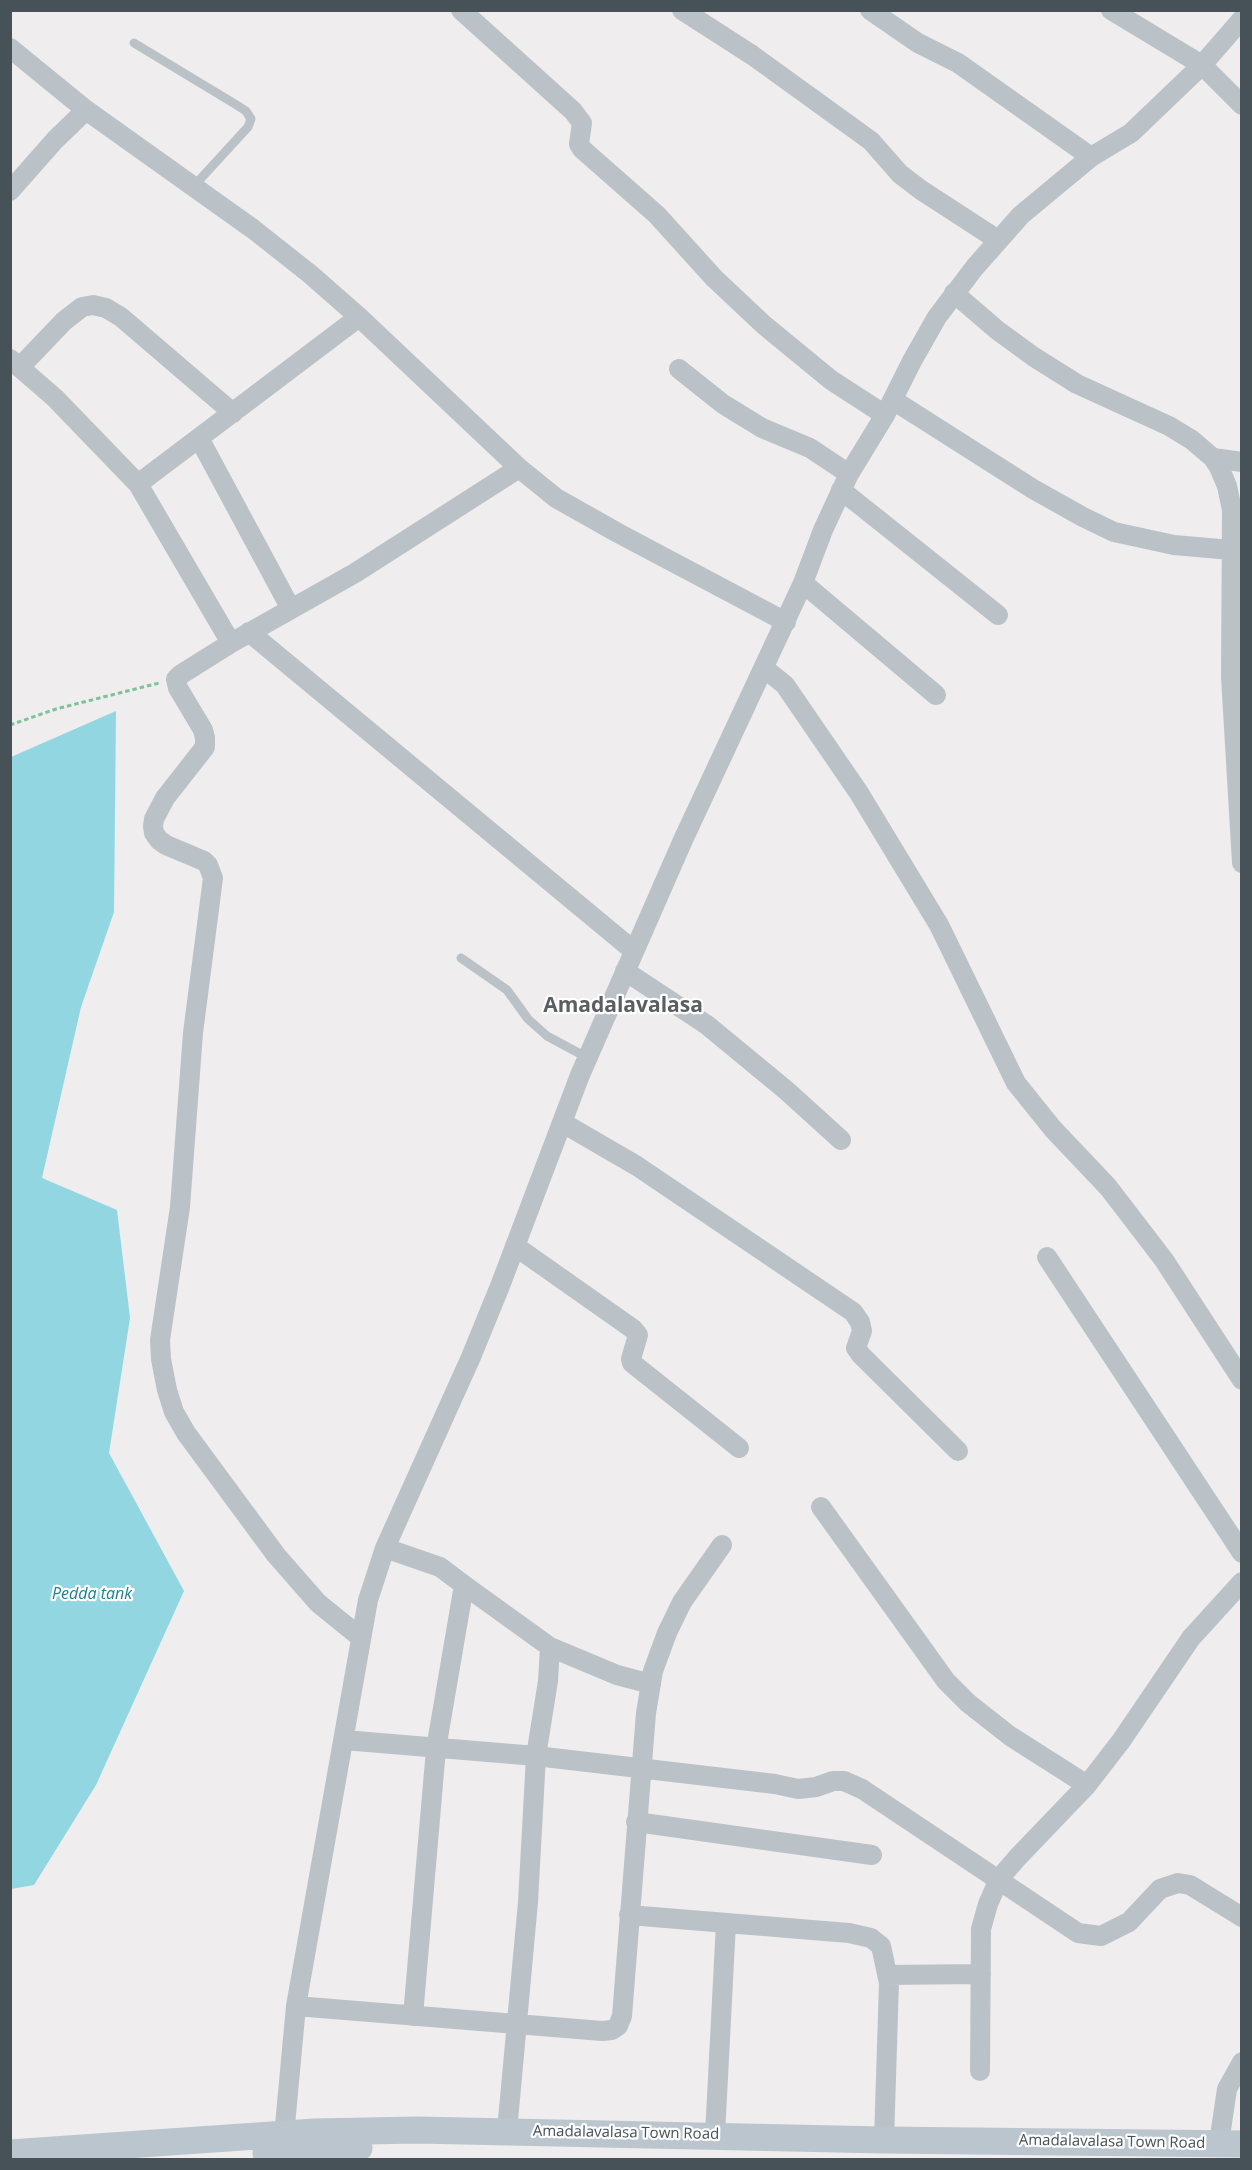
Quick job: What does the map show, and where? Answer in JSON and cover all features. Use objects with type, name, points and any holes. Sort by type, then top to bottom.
[{"type":"main road","name":"Amadalavalasa Town Road","points":[[136,2160],[296,2150],[394,2131],[1230,2144]]},
{"type":"main road","name":"Amadalavalasa Town Road","points":[[10,2153],[363,2148],[1095,2160]]},
{"type":"street","points":[[461,10],[573,111],[582,123],[579,144],[582,149],[647,206],[714,278],[764,325],[831,380],[889,408],[1083,518],[1114,532],[1174,544],[1231,550]]},
{"type":"street","points":[[682,10],[752,55],[871,141],[900,174],[914,185],[998,240]]},
{"type":"street","points":[[870,10],[918,43],[958,63],[1091,157]]},
{"type":"street","points":[[1111,10],[1202,65],[1242,105]]},
{"type":"street","points":[[296,2150],[296,2006],[368,1600],[385,1548],[471,1357],[588,1058],[625,971],[786,622],[845,482],[889,408],[937,317],[954,292],[1021,215],[1091,157],[1131,133],[1202,65],[1242,19]]},
{"type":"street","points":[[10,48],[86,110],[261,235],[359,317],[519,468],[556,498],[786,622]]},
{"type":"street","points":[[10,191],[55,140],[86,110]]},
{"type":"street","points":[[954,292],[997,330],[1077,384],[1169,426],[1192,440],[1213,458],[1219,467],[1227,486],[1232,510],[1231,677],[1238,828],[1242,863]]},
{"type":"street","points":[[231,643],[138,484],[55,398],[15,363],[82,307],[93,305],[106,308],[121,317],[233,413]]},
{"type":"street","points":[[138,484],[359,317]]},
{"type":"street","points":[[679,369],[723,404],[762,428],[810,448],[845,482],[998,615]]},
{"type":"street","points":[[199,438],[291,609]]},
{"type":"street","points":[[1213,458],[1242,462]]},
{"type":"street","points":[[360,1637],[318,1603],[276,1555],[209,1467],[174,1412],[161,1359],[160,1340],[180,1207],[193,1033],[213,878],[204,861],[166,845],[154,834],[154,819],[165,798],[205,747],[203,730],[178,688],[176,679],[180,675],[249,632],[355,573],[519,468]]},
{"type":"street","points":[[803,583],[936,695]]},
{"type":"street","points":[[249,632],[634,951]]},
{"type":"street","points":[[764,668],[785,685],[859,792],[939,925],[1016,1083],[1053,1129],[1108,1187],[1164,1260],[1242,1380]]},
{"type":"street","points":[[625,971],[707,1026],[841,1140]]},
{"type":"street","points":[[563,1123],[637,1166],[853,1312],[862,1330],[856,1348],[861,1355],[958,1451]]},
{"type":"street","points":[[515,1246],[633,1329],[638,1335],[631,1359],[632,1363],[739,1448]]},
{"type":"street","points":[[1047,1257],[1242,1553]]},
{"type":"street","points":[[821,1507],[946,1681],[1010,1736],[1087,1785]]},
{"type":"street","points":[[296,2006],[602,2031],[612,2030],[618,2026],[622,2016],[640,1768],[651,1684],[667,1633],[682,1602],[722,1545]]},
{"type":"street","points":[[385,1548],[440,1567],[550,1647],[606,1671],[651,1684]]},
{"type":"street","points":[[980,2071],[981,1929],[988,1904],[999,1879],[1087,1785],[1121,1741],[1191,1638],[1242,1582]]},
{"type":"street","points":[[413,2016],[436,1749],[464,1585]]},
{"type":"street","points":[[507,2131],[528,1902],[536,1756],[548,1681],[550,1647]]},
{"type":"street","points":[[344,1740],[536,1756],[775,1784],[798,1789],[816,1787],[833,1781],[844,1781],[862,1789],[1078,1933],[1101,1936],[1129,1922],[1160,1890],[1178,1883],[1190,1885],[1242,1917]]},
{"type":"street","points":[[636,1822],[872,1855]]},
{"type":"street","points":[[629,1915],[849,1933],[871,1938],[881,1946],[890,1983],[884,2140]]},
{"type":"street","points":[[715,2135],[726,1923]]},
{"type":"street","points":[[887,1975],[981,1974]]},
{"type":"street","points":[[1230,2144],[1227,2089],[1242,2062]]},
{"type":"lane","points":[[134,43],[246,111],[250,119],[248,127],[193,187]]},
{"type":"lane","points":[[460,958],[507,990],[528,1019],[547,1036],[588,1058]]},
{"type":"path","points":[[10,725],[56,709],[176,679]]},
{"type":"water","name":"Pedda tank","points":[[116,711],[114,912],[81,1007],[42,1178],[117,1210],[130,1318],[109,1453],[184,1591],[96,1785],[34,1885],[11,1889],[11,757]]},
{"type":"district","name":"Amadalavalasa","points":[[623,1006]]}]
